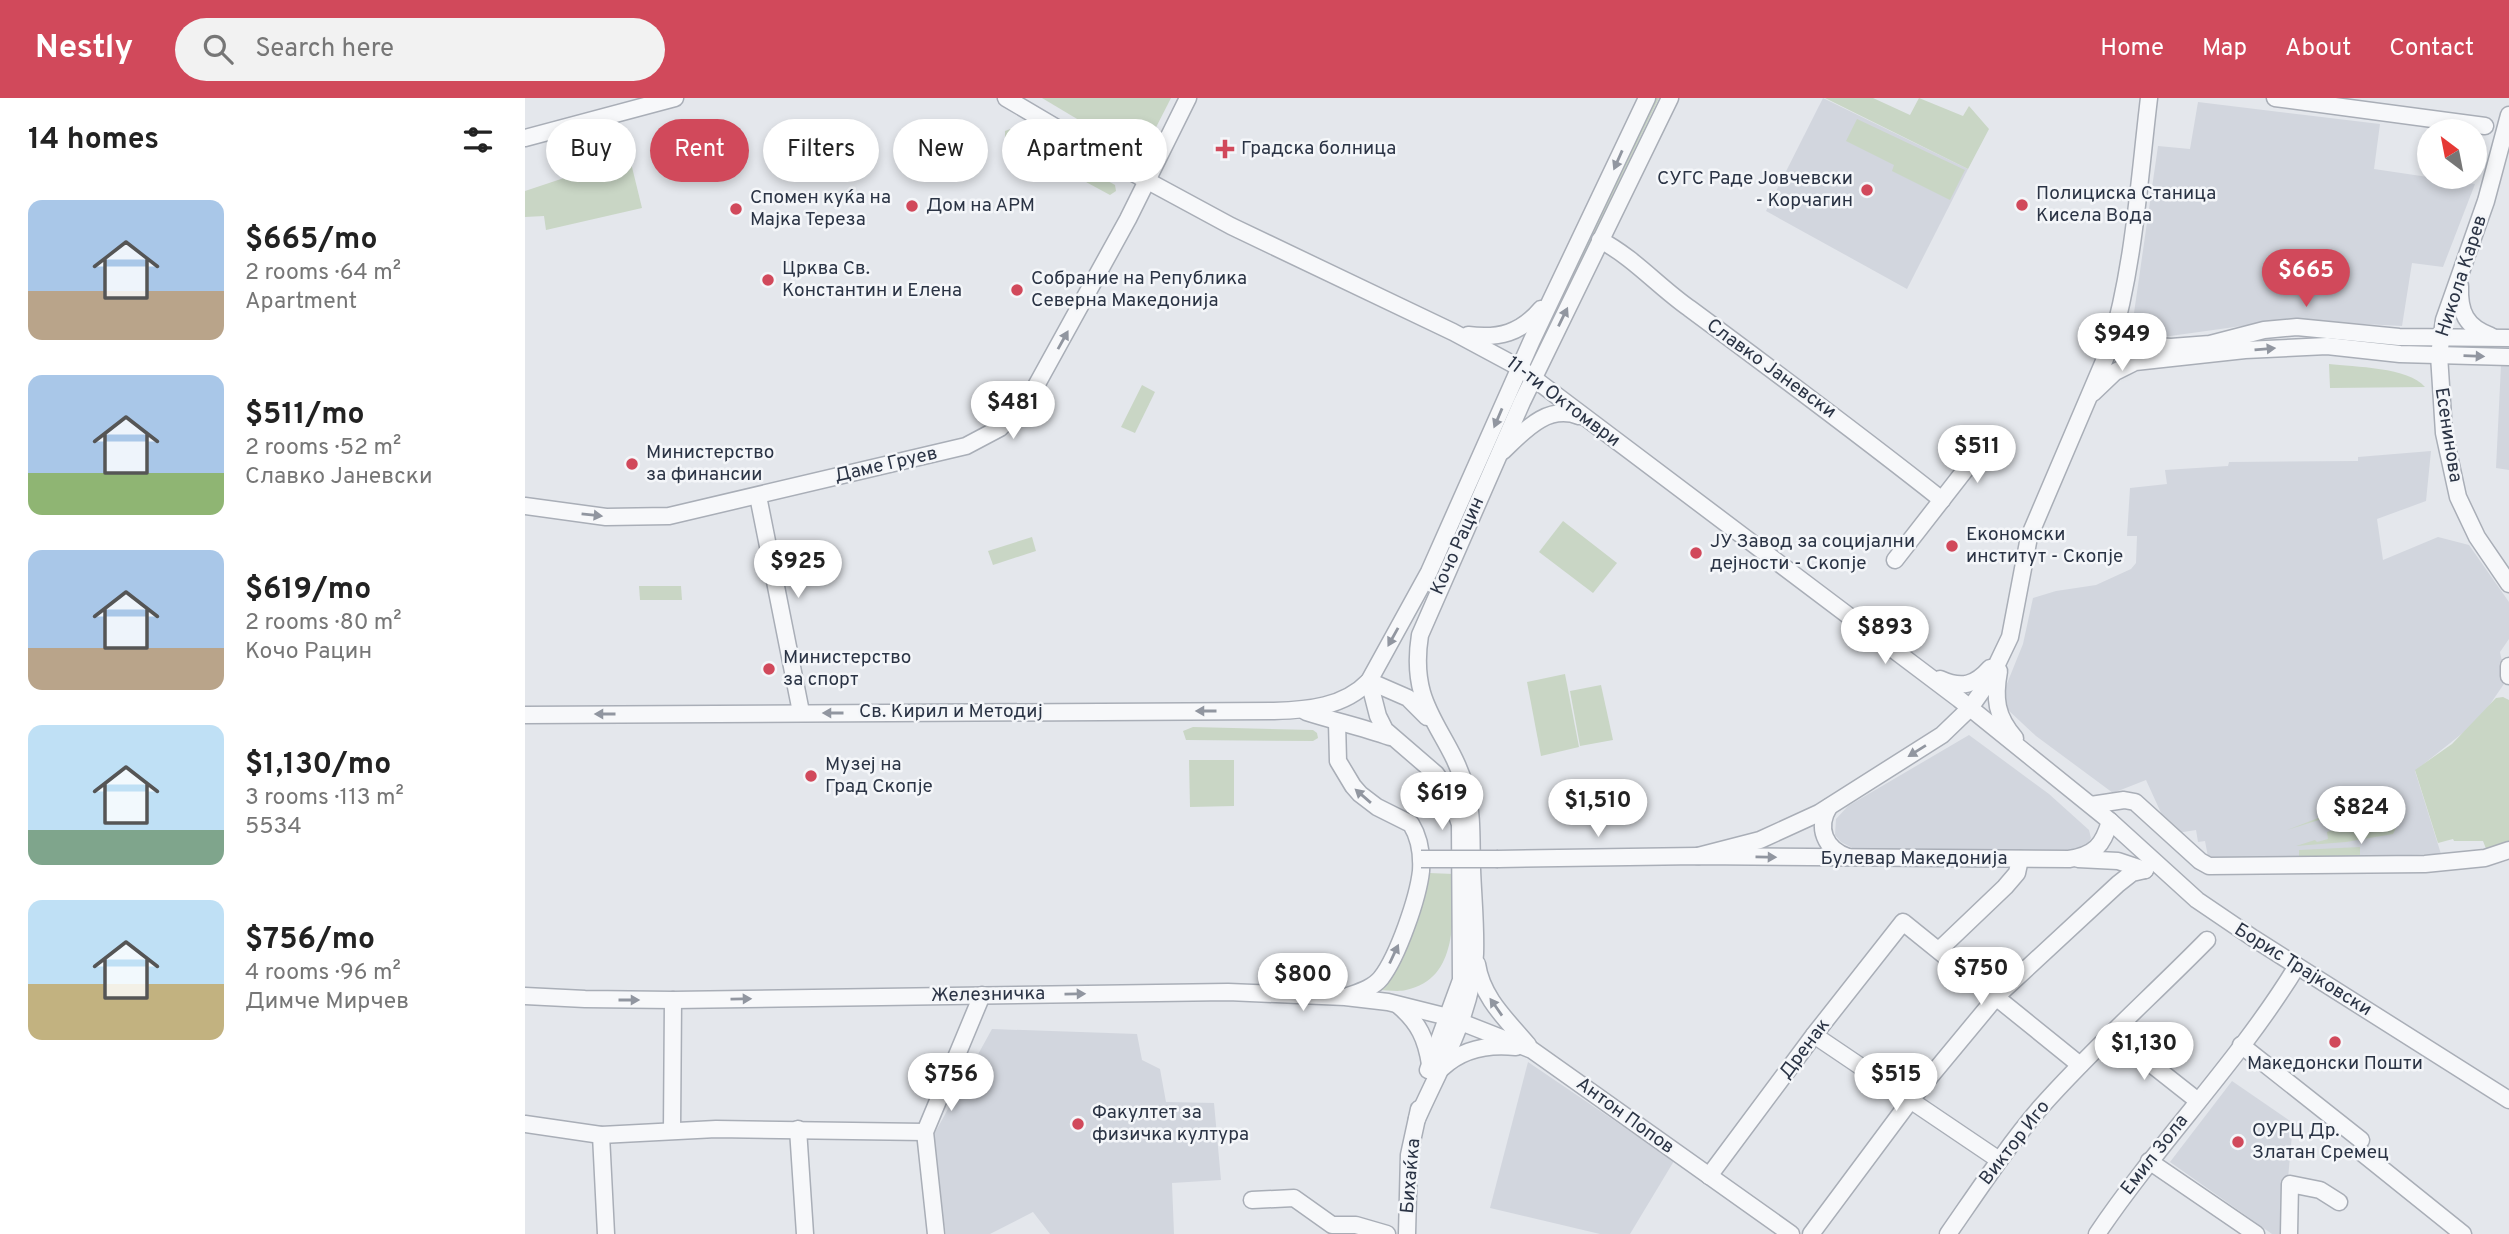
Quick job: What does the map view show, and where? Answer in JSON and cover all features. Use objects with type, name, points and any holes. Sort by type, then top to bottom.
[{"type":"street","points":[[525,138],[675,98]]},
{"type":"street","name":"11-ти Октомври","points":[[1006,98],[1042,119]]},
{"type":"street","name":"Даме Груев","points":[[1167,141],[1188,98]]},
{"type":"street","points":[[1453,332],[1491,337],[1511,333],[1528,323],[1554,294],[1647,98]]},
{"type":"street","name":"Кочо Рацин","points":[[1454,1019],[1469,993],[1475,955],[1470,808],[1462,778],[1433,724],[1418,679],[1420,635],[1498,456],[1670,98]]},
{"type":"street","points":[[2033,758],[1998,713],[1996,694],[2003,652],[2014,624],[2029,537],[2110,347],[2117,322],[2127,280],[2149,98]]},
{"type":"street","points":[[2275,98],[2432,119]]},
{"type":"street","name":"Никола Карев","points":[[2439,355],[2444,320],[2496,167],[2509,115]]},
{"type":"street","name":"Даме Груев","points":[[525,506],[607,517],[669,516],[965,446],[1000,428],[1023,406],[1044,373],[1147,182]]},
{"type":"street","name":"11-ти Октомври","points":[[1149,182],[1253,237],[1453,332],[1520,368],[1971,708]]},
{"type":"street","points":[[1133,210],[1149,200],[1170,193]]},
{"type":"street","name":"Славко Јаневски","points":[[1600,240],[1836,416],[1942,500]]},
{"type":"street","points":[[2461,275],[2460,300],[2464,316],[2472,327],[2503,338]]},
{"type":"street","name":"Кочо Рацин","points":[[1369,681],[1429,572],[1554,294]]},
{"type":"street","points":[[2117,322],[2149,353]]},
{"type":"street","points":[[2085,403],[2103,382],[2149,353],[2210,344],[2282,327],[2440,338],[2503,338]]},
{"type":"street","points":[[2110,347],[2125,344],[2149,353],[2311,346],[2509,357]]},
{"type":"street","name":"Есенинова","points":[[2439,355],[2444,433],[2458,497],[2481,544],[2509,584]]},
{"type":"street","points":[[1498,456],[1546,416],[1563,412],[1584,418]]},
{"type":"street","points":[[1895,560],[1983,447]]},
{"type":"street","points":[[758,496],[801,712]]},
{"type":"street","points":[[1918,668],[1946,681],[1967,685],[1980,679],[2003,652]]},
{"type":"street","name":"Булевар Македонија","points":[[1698,856],[1732,849],[1778,833],[1829,807],[1942,735],[1971,708],[1989,681],[2003,652]]},
{"type":"street","points":[[2509,666],[2509,676]]},
{"type":"street","points":[[1369,681],[1408,698],[1433,724]]},
{"type":"street","points":[[1369,681],[1378,716],[1390,737]]},
{"type":"street","name":"Св. Кирил и Методиј","points":[[525,715],[1299,710],[1323,707],[1336,702],[1354,694],[1369,681]]},
{"type":"street","points":[[1971,708],[2091,805],[2124,800],[2135,802],[2200,861],[2209,866],[2425,864],[2485,858],[2509,850]]},
{"type":"street","points":[[1299,710],[1338,722],[1353,723],[1390,737],[1436,774],[1448,791],[1460,824],[1461,980],[1454,1019]]},
{"type":"street","points":[[1338,722],[1338,761],[1344,773],[1360,794],[1377,807],[1411,824],[1418,841],[1420,859],[1418,883],[1405,930],[1388,964],[1373,985],[1345,996]]},
{"type":"street","name":"Борис Трајковски","points":[[2091,805],[2180,885],[2225,920],[2509,1100]]},
{"type":"street","points":[[1829,807],[1823,818],[1825,839],[1833,850],[1853,859]]},
{"type":"street","name":"Булевар Македонија","points":[[1420,859],[1698,856],[2069,859],[2093,852],[2104,838],[2110,821]]},
{"type":"street","points":[[2020,859],[2017,873],[2005,887],[1939,950],[2080,1065]]},
{"type":"street","points":[[2069,859],[2118,861],[2180,885]]},
{"type":"street","points":[[2093,860],[2105,865],[2112,872],[2113,880],[2108,893]]},
{"type":"street","points":[[1811,1234],[1910,1101],[1997,996],[2108,893],[2132,873],[2145,870]]},
{"type":"street","name":"Дренак","points":[[1709,1177],[1814,1035],[1903,922],[1939,950]]},
{"type":"street","name":"Виктор Иго","points":[[1948,1234],[1999,1160],[2038,1111],[2080,1065],[2207,940]]},
{"type":"street","points":[[1475,955],[1479,977],[1492,1002],[1532,1050]]},
{"type":"street","name":"Емил Зола","points":[[2097,1234],[2149,1161],[2241,1045],[2297,966]]},
{"type":"street","name":"Железничка","points":[[525,996],[673,1000],[1228,992],[1345,996],[1397,1004],[1454,1019]]},
{"type":"street","points":[[936,1234],[925,1132],[982,995]]},
{"type":"street","points":[[672,1130],[673,1000]]},
{"type":"street","points":[[1397,1004],[1419,1027],[1434,1069],[1473,1049],[1502,1046],[1532,1050]]},
{"type":"street","name":"Антон Попов","points":[[1454,1019],[1532,1050],[1791,1234]]},
{"type":"street","name":"Бихаќка","points":[[1407,1234],[1409,1155],[1417,1119],[1454,1019]]},
{"type":"street","points":[[2113,1034],[2198,1101]]},
{"type":"street","points":[[1814,1035],[1999,1160]]},
{"type":"street","points":[[2241,1045],[2463,1234]]},
{"type":"street","points":[[525,1124],[601,1135],[672,1130],[925,1132]]},
{"type":"street","points":[[798,1129],[805,1234]]},
{"type":"street","points":[[601,1135],[606,1234]]},
{"type":"street","points":[[2149,1161],[2256,1234]]},
{"type":"street","points":[[2289,1234],[2291,1184],[2320,1190],[2339,1202]]},
{"type":"street","name":"Бихаќка","points":[[1252,1200],[1294,1198],[1332,1225],[1356,1225],[1387,1234]]},
{"type":"shaded area","name":"СУГС Раде Јовчевски - Корчагин","points":[[1823,98],[1968,169],[1907,289],[1766,211]]},
{"type":"shaded area","points":[[2198,102],[2380,124],[2374,169],[2417,175],[2417,189],[2473,189],[2443,267],[2412,263],[2402,326],[2285,320],[2163,337],[2150,335],[2140,330],[2134,313],[2158,146],[2190,149]]},
{"type":"shaded area","points":[[2501,365],[2509,365],[2509,470],[2496,468]]},
{"type":"shaded area","points":[[2431,451],[2426,501],[2377,519],[2383,560],[2438,537],[2469,545],[2509,602],[2509,639],[2500,652],[2506,681],[2484,713],[2469,728],[2415,771],[2441,854],[2209,862],[2205,841],[2198,842],[2196,830],[2177,833],[2167,826],[2146,780],[2113,793],[2036,736],[2006,708],[2006,686],[2023,644],[2033,598],[2056,591],[2096,585],[2131,569],[2136,563],[2137,536],[2127,536],[2130,488],[2167,484],[2165,470],[2228,466],[2229,462],[2358,461],[2358,457]]},
{"type":"shaded area","points":[[1969,735],[2049,794],[2089,830],[2091,838],[2088,844],[2071,852],[1858,851],[1841,842],[1835,835],[1836,819],[1848,806]]},
{"type":"shaded area","name":"Факултет за физичка култура","points":[[992,1029],[1137,1034],[1142,1060],[1160,1069],[1166,1102],[1214,1103],[1221,1180],[1172,1183],[1174,1234],[1050,1234],[1033,1212],[990,1234],[946,1234],[936,1183],[932,1138]]},
{"type":"shaded area","points":[[1528,1062],[1674,1161],[1630,1234],[1600,1234],[1490,1208]]},
{"type":"shaded area","name":"ОУРЦ Др. Златан Сремец","points":[[2232,1081],[2293,1123],[2283,1234],[2272,1234],[2170,1162]]},
{"type":"green space","points":[[1042,98],[1171,98],[1160,119],[1077,119]]},
{"type":"green space","points":[[1653,98],[1659,98],[1544,338],[1541,337]]},
{"type":"green space","points":[[1825,98],[1873,98],[1910,115],[1919,98],[1963,116],[1969,106],[1989,129],[1968,169]]},
{"type":"green space","points":[[1857,119],[1965,170],[1950,200],[1892,171],[1894,165],[1846,141]]},
{"type":"green space","points":[[552,182],[636,182],[642,208],[546,230],[544,216],[525,217],[525,191]]},
{"type":"green space","points":[[1086,182],[1110,182],[1115,185],[1116,191],[1110,195]]},
{"type":"green space","points":[[2329,364],[2366,367],[2407,375],[2425,387],[2330,388]]},
{"type":"green space","points":[[1142,385],[1155,392],[1135,433],[1121,427]]},
{"type":"green space","points":[[1563,521],[1617,563],[1593,593],[1539,552]]},
{"type":"green space","points":[[1032,537],[1036,551],[993,565],[988,551]]},
{"type":"green space","points":[[639,586],[681,586],[682,600],[640,600]]},
{"type":"green space","points":[[1565,674],[1579,747],[1541,756],[1527,682]]},
{"type":"green space","points":[[1601,685],[1613,740],[1580,746],[1570,691]]},
{"type":"green space","points":[[2496,698],[2509,700],[2509,845],[2487,851],[2483,841],[2453,839],[2438,843],[2415,770],[2452,744]]},
{"type":"green space","points":[[1193,727],[1313,730],[1318,738],[1313,741],[1186,740],[1183,731]]},
{"type":"green space","points":[[1189,760],[1234,760],[1234,806],[1190,807]]},
{"type":"green space","points":[[2373,797],[2384,798],[2391,804],[2398,824],[2393,834],[2346,842],[2296,846],[2328,839],[2327,832],[2348,825],[2346,817],[2324,822],[2322,819],[2287,830]]},
{"type":"green space","points":[[2360,847],[2360,858],[2299,858],[2299,850]]},
{"type":"green space","points":[[1429,873],[1454,874],[1450,944],[1444,960],[1436,973],[1423,984],[1403,991],[1379,990]]},
{"type":"place","name":"Градска болница","points":[[1225,149]]},
{"type":"place","name":"СУГС Раде Јовчевски - Корчагин","points":[[1867,190]]},
{"type":"place","name":"Полициска Станица Кисела Вода","points":[[2022,205]]},
{"type":"place","name":"Дом на АРМ","points":[[912,206]]},
{"type":"place","name":"Спомен куќа на Мајка Тереза","points":[[736,209]]},
{"type":"place","name":"Црква Св. Константин и Елена","points":[[768,280]]},
{"type":"place","name":"Собрание на Република Северна Македонија","points":[[1017,290]]},
{"type":"place","name":"Министерство за финансии","points":[[632,464]]},
{"type":"place","name":"Економски институт - Скопје","points":[[1952,546]]},
{"type":"place","name":"ЈУ Завод за социјални дејности - Скопје","points":[[1696,553]]},
{"type":"place","name":"Министерство за спорт","points":[[769,669]]},
{"type":"place","name":"Музеј на Град Скопје","points":[[811,776]]},
{"type":"place","name":"Македонски Пошти","points":[[2335,1042]]},
{"type":"place","name":"Факултет за физичка култура","points":[[1078,1124]]},
{"type":"place","name":"ОУРЦ Др. Златан Сремец","points":[[2238,1142]]}]
